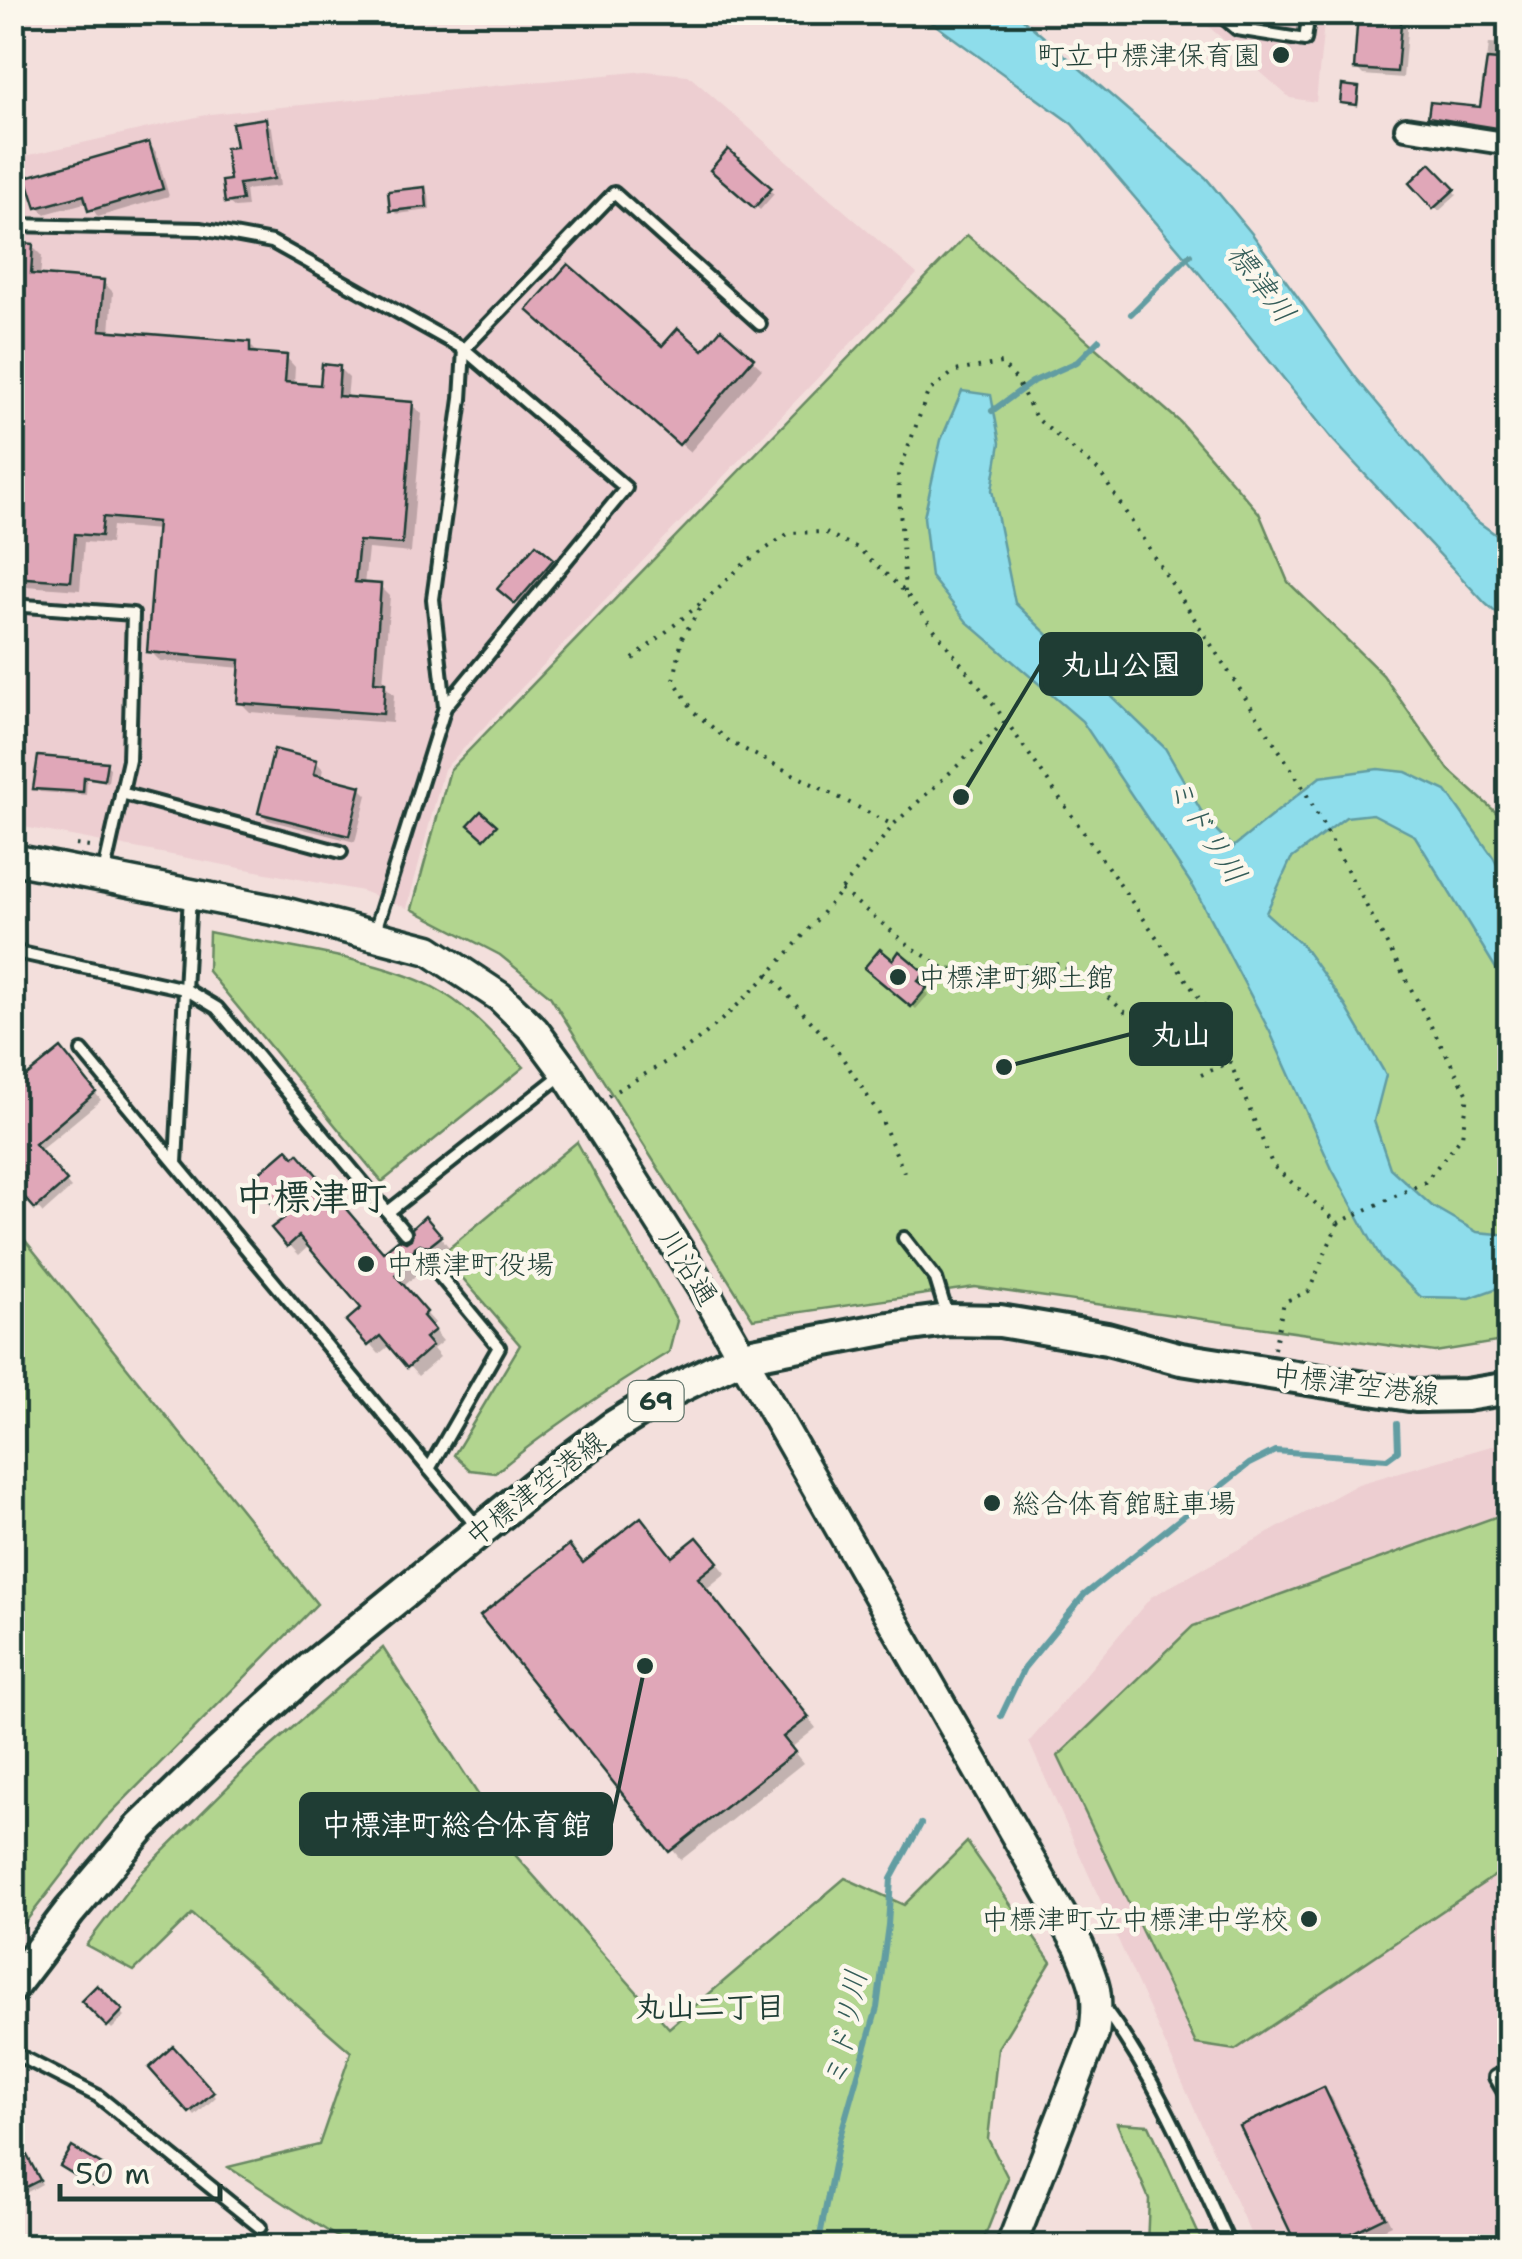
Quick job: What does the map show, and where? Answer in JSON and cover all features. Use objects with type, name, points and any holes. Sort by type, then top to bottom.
[{"type":"main road","name":"中標津空港線","points":[[12,1987],[142,1827],[312,1668],[613,1427],[743,1356],[888,1328],[948,1320],[1000,1321],[1107,1339],[1269,1374],[1416,1396],[1466,1395],[1510,1388]]},
{"type":"street","points":[[1406,128],[1510,144]]},
{"type":"street","name":"川沿通","points":[[12,859],[374,934],[430,950],[500,997],[534,1030],[565,1072],[743,1356],[1079,1946],[1098,2001]]},
{"type":"street","points":[[1011,2246],[1094,2034],[1098,2001]]},
{"type":"lane","points":[[1217,12],[1238,29],[1305,40],[1309,12]]},
{"type":"lane","points":[[445,706],[433,599],[461,399],[464,349],[614,193],[760,324]]},
{"type":"lane","points":[[12,225],[201,229],[272,242],[464,349],[626,488],[445,706],[374,934]]},
{"type":"lane","points":[[12,605],[133,614],[129,760],[102,878]]},
{"type":"lane","points":[[121,793],[340,852]]},
{"type":"lane","points":[[176,1164],[190,894]]},
{"type":"lane","points":[[12,986],[14,951],[186,989],[217,1008],[405,1233]]},
{"type":"lane","points":[[82,1051],[480,1530]]},
{"type":"lane","points":[[388,1212],[565,1072]]},
{"type":"lane","points":[[904,1238],[936,1279],[948,1320]]},
{"type":"lane","points":[[422,1253],[500,1347],[429,1469]]},
{"type":"lane","points":[[1098,2001],[1128,2040],[1162,2099],[1230,2246]]},
{"type":"lane","points":[[12,2052],[98,2096],[260,2227]]},
{"type":"lane","points":[[1510,2069],[1495,2077],[1510,2102]]},
{"type":"path","points":[[905,592],[898,476],[928,392],[955,372],[1001,363],[1016,379],[1036,418],[1098,470],[1301,784],[1468,1095],[1462,1136],[1425,1182],[1338,1223],[1309,1291],[1284,1302],[1269,1374]]},
{"type":"path","points":[[633,658],[744,564],[789,533],[824,532],[858,548],[905,592],[1006,721],[1210,1014],[1273,1166],[1338,1223]]},
{"type":"path","points":[[705,600],[682,638],[674,680],[694,712],[730,742],[893,825]]},
{"type":"path","points":[[608,1096],[697,1040],[768,973],[893,825],[1006,721]]},
{"type":"path","points":[[841,890],[945,969],[1061,964],[1124,1012],[1167,1020],[1210,1014]]},
{"type":"path","points":[[768,973],[840,1054],[879,1114],[904,1172]]},
{"type":"path","points":[[1201,1075],[1230,1062]]},
{"type":"shaded area","name":"町立中標津保育園","points":[[1193,13],[1325,13],[1316,102],[1290,98]]},
{"type":"shaded area","points":[[645,71],[688,75],[917,274],[444,769],[407,908],[362,891],[13,825],[12,159],[210,114]]},
{"type":"shaded area","name":"中標津町立中標津中学校","points":[[1509,1441],[1509,2246],[1256,2246],[1029,1742],[1151,1597],[1358,1484]]},
{"type":"green space","points":[[967,235],[1180,422],[1259,513],[1288,582],[1383,675],[1449,770],[1509,824],[1509,1340],[1435,1352],[975,1287],[753,1319],[550,996],[500,955],[412,909],[450,770]]},
{"type":"green space","points":[[209,932],[354,960],[433,987],[482,1023],[524,1067],[382,1182],[208,971]]},
{"type":"green space","points":[[577,1142],[677,1321],[669,1352],[580,1410],[495,1473],[470,1470],[454,1455],[520,1345],[442,1254]]},
{"type":"green space","points":[[12,1224],[317,1604],[104,1820],[13,1938]]},
{"type":"green space","points":[[1509,1512],[1509,1866],[1235,2050],[1196,2044],[1058,1756],[1193,1626]]},
{"type":"green space","points":[[383,1648],[483,1802],[501,1839],[669,2028],[845,1878],[904,1905],[967,1842],[1051,1962],[998,2048],[988,2139],[1008,2178],[981,2246],[351,2246],[228,2167],[319,2145],[351,2052],[192,1914],[134,1971],[86,1945],[140,1874],[249,1766]]},
{"type":"green space","points":[[1117,2123],[1149,2125],[1204,2246],[1147,2246],[1149,2199]]},
{"type":"water","name":"標津川","points":[[919,13],[1016,13],[1206,178],[1253,235],[1356,378],[1474,519],[1509,544],[1509,624],[1333,440],[1199,273],[1072,124]]},
{"type":"water","points":[[962,391],[991,395],[1000,443],[992,490],[1015,603],[1165,748],[1207,821],[1233,847],[1320,777],[1378,769],[1406,772],[1446,791],[1493,857],[1509,888],[1509,990],[1415,836],[1373,814],[1346,817],[1291,859],[1266,913],[1302,945],[1345,1005],[1386,1075],[1374,1121],[1390,1168],[1432,1206],[1477,1232],[1509,1235],[1509,1284],[1470,1298],[1421,1297],[1382,1260],[1332,1169],[1270,1032],[1194,888],[1082,721],[967,622],[931,577],[924,517],[941,440]]},
{"type":"building","points":[[1358,12],[1402,12],[1397,72],[1354,69]]},
{"type":"building","points":[[1487,59],[1510,61],[1510,126],[1497,128],[1428,117],[1430,102],[1480,107]]},
{"type":"building","points":[[1342,85],[1359,87],[1357,105],[1340,103]]},
{"type":"building","points":[[266,118],[274,179],[239,184],[242,200],[225,203],[222,181],[230,180],[225,148],[236,147],[232,123]]},
{"type":"building","points":[[149,142],[163,189],[88,211],[84,195],[36,208],[26,177]]},
{"type":"building","points":[[728,149],[772,188],[754,208],[710,170]]},
{"type":"building","points":[[1430,163],[1455,189],[1433,209],[1409,183]]},
{"type":"building","points":[[425,187],[427,207],[390,211],[388,191]]},
{"type":"building","points":[[12,242],[33,244],[31,274],[104,280],[100,330],[250,342],[250,352],[287,355],[285,382],[320,385],[322,364],[340,366],[338,396],[413,402],[402,544],[359,541],[355,582],[381,584],[374,682],[385,683],[383,714],[237,703],[240,660],[147,652],[157,522],[103,517],[101,536],[75,534],[71,581],[12,577]]},
{"type":"building","points":[[568,264],[662,346],[678,328],[703,350],[721,329],[754,358],[679,445],[527,310]]},
{"type":"building","points":[[536,544],[554,559],[515,604],[497,589]]},
{"type":"building","points":[[274,749],[317,760],[314,774],[361,786],[349,836],[258,813]]},
{"type":"building","points":[[38,756],[107,762],[104,780],[84,777],[83,792],[33,789]]},
{"type":"building","points":[[481,811],[497,825],[484,839],[468,825]]},
{"type":"building","name":"中標津町郷土館","points":[[880,949],[893,960],[899,951],[925,973],[918,981],[927,988],[911,1007],[864,968]]},
{"type":"building","points":[[61,1048],[96,1092],[35,1144],[67,1181],[35,1209],[12,1183],[12,1088]]},
{"type":"building","name":"中標津町役場","points":[[287,1149],[294,1157],[298,1153],[383,1252],[399,1239],[411,1239],[412,1228],[425,1216],[442,1236],[428,1247],[415,1247],[414,1259],[395,1275],[427,1312],[423,1316],[435,1330],[425,1338],[432,1346],[407,1368],[380,1336],[368,1346],[346,1321],[361,1308],[299,1236],[287,1247],[271,1228],[284,1218],[251,1180]]},
{"type":"building","points":[[641,1517],[672,1557],[697,1537],[718,1562],[698,1578],[809,1717],[783,1737],[795,1752],[669,1852],[480,1616],[569,1545],[583,1563]]},
{"type":"building","points":[[97,1985],[123,2010],[107,2027],[81,2001]]},
{"type":"building","points":[[173,2046],[214,2092],[189,2113],[149,2068]]},
{"type":"building","points":[[1324,2087],[1385,2217],[1333,2242],[1335,2246],[1297,2246],[1240,2126]]},
{"type":"building","points":[[12,2127],[40,2180],[12,2194]]},
{"type":"building","points":[[72,2147],[105,2167],[93,2186],[60,2166]]},
{"type":"waterway","points":[[1131,314],[1190,255]]},
{"type":"waterway","points":[[992,411],[1032,382],[1077,362],[1099,340]]},
{"type":"waterway","name":"ミドリ川","points":[[1001,1716],[1024,1668],[1084,1595],[1249,1464],[1275,1451],[1387,1459],[1398,1451],[1397,1424]]},
{"type":"waterway","name":"ミドリ川","points":[[818,2246],[839,2140],[877,2008],[891,1879],[921,1824]]},
{"type":"place","name":"町立中標津保育園","points":[[1281,55]]},
{"type":"place","name":"丸山公園","points":[[961,797]]},
{"type":"place","name":"中標津町郷土館","points":[[898,977]]},
{"type":"place","name":"丸山","points":[[1004,1067]]},
{"type":"place","name":"中標津町役場","points":[[366,1264]]},
{"type":"place","name":"総合体育館駐車場","points":[[992,1503]]},
{"type":"place","name":"中標津町総合体育館","points":[[645,1666]]},
{"type":"place","name":"中標津町立中標津中学校","points":[[1309,1919]]},
{"type":"district","name":"中標津町","points":[[311,1196]]},
{"type":"district","name":"丸山二丁目","points":[[710,2006]]}]
